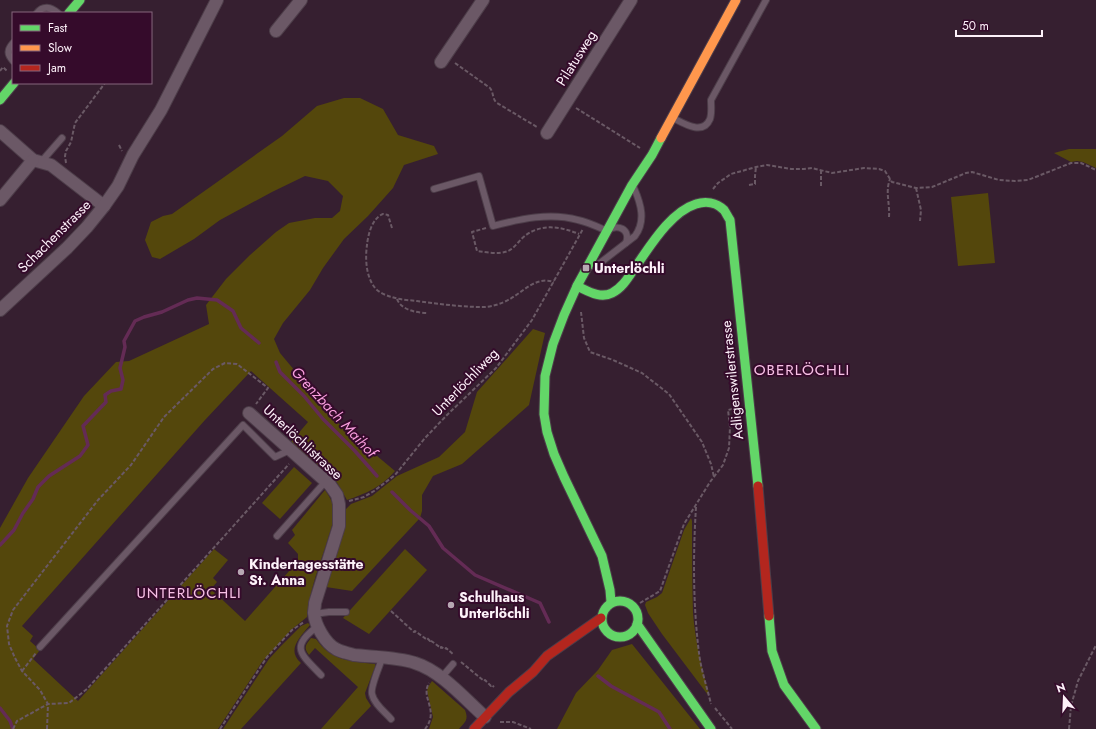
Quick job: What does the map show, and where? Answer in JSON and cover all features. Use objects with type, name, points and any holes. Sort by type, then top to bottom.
[{"type":"main road","points":[[70,12],[80,0]]},
{"type":"main road","points":[[611,602],[610,590],[602,556],[554,454],[547,432],[544,414],[545,376],[553,344],[586,268],[632,185],[652,155],[736,0]]},
{"type":"main road","points":[[0,100],[13,84]]},
{"type":"main road","name":"Adligenswilerstrasse","points":[[577,286],[597,295],[607,295],[616,291],[624,284],[666,225],[676,215],[698,203],[706,201],[715,204],[723,209],[730,220],[758,489],[772,651],[784,685],[816,729]]},
{"type":"main road","points":[[602,556],[615,572]]},
{"type":"main road","points":[[624,598],[636,610],[638,617],[637,624],[633,631],[629,634],[623,636],[605,634],[601,618],[606,606],[611,602],[624,598]]},
{"type":"main road","points":[[474,729],[509,692],[533,672],[547,656],[601,618]]},
{"type":"main road","points":[[637,624],[711,729]]},
{"type":"main road","points":[[629,634],[637,643]]},
{"type":"main road","points":[[533,672],[552,662],[576,646]]},
{"type":"main road","points":[[680,701],[694,718],[707,729]]},
{"type":"street","points":[[104,206],[118,186],[133,155],[161,110],[217,0]]},
{"type":"street","points":[[276,30],[301,0]]},
{"type":"street","points":[[443,59],[484,0]]},
{"type":"street","name":"Pilatusweg","points":[[547,133],[631,0]]},
{"type":"street","name":"Schachenstrasse","points":[[0,131],[37,161],[51,165],[104,206],[67,248],[0,310]]},
{"type":"street","points":[[0,200],[37,161]]},
{"type":"street","name":"Unterlöchlistrasse","points":[[249,413],[326,481],[337,495],[340,511],[339,526],[315,604],[314,614],[318,626],[326,640],[336,649],[346,653],[414,663],[433,671],[437,678],[485,717]]},
{"type":"lane","points":[[672,118],[696,128],[706,124],[711,115],[711,100],[766,0]]},
{"type":"lane","points":[[38,12],[40,9],[47,8],[57,12]]},
{"type":"lane","points":[[12,44],[8,51],[12,60]]},
{"type":"lane","points":[[37,161],[62,138]]},
{"type":"lane","points":[[434,188],[479,176],[492,226],[535,217],[565,217],[586,222],[607,231],[615,227],[619,228],[626,233],[626,243]]},
{"type":"lane","points":[[586,268],[600,263],[635,236],[639,230],[642,223],[642,216],[637,195],[632,185]]},
{"type":"lane","points":[[40,647],[243,425],[275,457],[293,453]]},
{"type":"lane","points":[[277,536],[326,481]]},
{"type":"lane","points":[[314,614],[346,612]]},
{"type":"lane","points":[[318,626],[304,637],[300,649],[305,659],[321,675]]},
{"type":"lane","points":[[382,658],[372,688],[372,694],[378,706],[391,719]]},
{"type":"lane","points":[[437,678],[453,664]]},
{"type":"path","points":[[443,59],[490,88],[497,103],[547,133]]},
{"type":"path","points":[[0,71],[2,67],[7,71]]},
{"type":"path","points":[[66,163],[66,151],[71,142],[75,123],[104,84]]},
{"type":"path","points":[[566,102],[644,150]]},
{"type":"path","points":[[712,192],[718,182],[731,174],[768,165],[791,169],[812,168],[832,173],[864,168],[879,169],[885,171],[892,182],[916,188],[932,187],[966,172],[972,172],[999,180],[1015,181],[1028,180],[1071,163],[1084,164],[1096,170]]},
{"type":"path","points":[[749,185],[755,184],[756,167]]},
{"type":"path","points":[[821,171],[821,186]]},
{"type":"path","points":[[889,217],[890,208],[887,187],[890,179]]},
{"type":"path","points":[[916,188],[921,210],[920,221]]},
{"type":"path","points":[[392,228],[388,215],[382,214],[377,218],[367,239],[367,265],[369,277],[373,285],[381,292],[397,299],[455,306],[486,307],[507,300],[531,284],[550,280],[554,282]]},
{"type":"path","name":"Unterlöchliweg","points":[[339,504],[364,497],[395,475],[425,438],[496,368],[532,320],[586,222]]},
{"type":"path","points":[[492,226],[472,232],[477,251],[494,253],[509,251],[527,234],[538,229],[556,227],[580,234]]},
{"type":"path","points":[[397,299],[402,307],[428,313]]},
{"type":"path","points":[[581,310],[584,338],[590,352],[642,373],[669,394],[702,442],[711,464],[714,477]]},
{"type":"path","points":[[47,729],[48,704],[40,690],[22,671],[9,644],[7,626],[13,610],[98,500],[131,465],[164,417],[213,369],[225,363],[237,364],[268,388],[249,413]]},
{"type":"path","points":[[640,603],[660,591],[684,524],[723,465],[729,448],[730,427],[728,410],[749,406]]},
{"type":"path","points":[[12,729],[17,721],[48,704],[69,703],[87,689],[293,453]]},
{"type":"path","points":[[696,505],[694,540],[696,618],[699,655],[711,704]]},
{"type":"path","points":[[391,611],[414,632],[419,633],[441,648],[446,648],[484,681],[492,686]]},
{"type":"path","points":[[220,729],[267,657],[292,630],[304,622]]},
{"type":"path","points":[[1069,729],[1072,706],[1078,681],[1096,645]]},
{"type":"path","points":[[22,671],[40,647]]},
{"type":"path","points":[[426,729],[432,717],[426,690],[427,686],[437,678]]},
{"type":"path","points":[[498,723],[513,722],[531,729]]},
{"type":"shaded area","points":[[344,98],[360,98],[383,109],[398,135],[434,146],[438,154],[404,165],[393,188],[368,216],[344,239],[323,268],[310,290],[283,323],[274,339],[280,353],[340,425],[395,471],[385,481],[373,489],[347,500],[335,479],[331,479],[291,442],[308,422],[251,371],[205,420],[22,626],[33,636],[30,641],[40,650],[33,659],[78,701],[214,549],[228,560],[213,578],[217,582],[211,589],[245,621],[298,561],[298,554],[288,543],[295,535],[292,530],[325,490],[333,504],[334,518],[312,590],[307,617],[291,630],[262,662],[218,729],[0,729],[0,528],[28,478],[84,396],[116,362],[129,361],[209,324],[206,305],[226,279],[250,255],[276,232],[289,223],[315,218],[332,218],[340,211],[343,196],[328,181],[305,176],[220,220],[194,239],[160,259],[152,257],[145,240],[151,222],[163,216],[172,214],[282,136],[317,106]]},
{"type":"shaded area","points":[[1069,149],[1096,149],[1096,168],[1083,162],[1071,162],[1054,153]]},
{"type":"shaded area","points":[[988,193],[995,263],[958,266],[951,197]]},
{"type":"shaded area","points":[[533,329],[545,333],[529,405],[462,464],[433,476],[422,495],[422,511],[420,518],[352,591],[326,587],[326,577],[346,519],[346,509],[351,504],[372,496],[397,476],[439,457],[465,432],[477,392]]},
{"type":"shaded area","points":[[294,467],[312,483],[280,519],[262,503]]},
{"type":"shaded area","points":[[691,518],[693,613],[695,633],[708,695],[662,634],[648,613],[645,605],[646,602],[662,593],[684,530]]},
{"type":"shaded area","points":[[405,549],[427,570],[369,634],[343,618]]},
{"type":"shaded area","points":[[308,623],[310,625],[299,639],[295,648],[297,658],[301,663],[241,729],[223,729],[269,659],[301,626]]},
{"type":"shaded area","points":[[311,638],[316,639],[328,652],[342,659],[375,664],[365,693],[371,706],[349,729],[321,729],[358,687],[315,648],[309,655],[306,650],[306,646]]},
{"type":"shaded area","points":[[632,644],[700,729],[557,729],[576,693],[598,670],[612,650]]},
{"type":"shaded area","points":[[432,681],[465,710],[465,723],[459,729],[429,729],[433,717],[427,691]]},
{"type":"waterway","name":"Grenzbach Maihof","points":[[0,545],[14,530],[23,513],[33,499],[38,487],[49,476],[80,456],[88,445],[83,426],[106,402],[105,395],[111,391],[121,389],[123,380],[120,368],[125,347],[124,341],[135,321],[162,312],[188,300],[197,298],[217,300],[233,311],[241,328],[259,343]]},
{"type":"waterway","name":"Grenzbach Maihof","points":[[276,362],[280,372],[377,476]]},
{"type":"waterway","name":"Grenzbach Maihof","points":[[392,492],[429,526],[443,548],[475,575],[540,603],[549,622]]},
{"type":"waterway","name":"Grenzbach Maihof","points":[[598,676],[611,686],[659,712],[670,729]]},
{"type":"waterway","points":[[0,708],[10,721],[13,729]]},
{"type":"traffic: fast","points":[[70,12],[80,0]]},
{"type":"traffic: fast","points":[[0,100],[13,84]]},
{"type":"traffic: fast","points":[[611,602],[610,590],[602,556],[564,477],[554,454],[547,432],[544,414],[545,376],[553,344],[577,286],[632,185],[652,155],[661,138]]},
{"type":"traffic: fast","points":[[577,286],[599,295],[608,295],[612,293],[624,282],[653,241],[669,223],[686,208],[696,204],[710,203],[721,207],[724,210],[730,220],[758,486]]},
{"type":"traffic: fast","points":[[624,601],[633,606],[637,612],[638,619],[637,626],[633,632],[624,637],[616,637],[607,632],[603,626],[602,615],[607,606],[613,602],[624,601]]},
{"type":"traffic: fast","points":[[769,616],[772,651],[784,685],[816,729]]},
{"type":"traffic: fast","points":[[637,624],[711,729]]},
{"type":"traffic: slow","points":[[661,138],[736,0]]},
{"type":"traffic: jam","points":[[758,486],[769,616]]},
{"type":"traffic: jam","points":[[474,729],[509,692],[533,672],[547,656],[601,618]]},
{"type":"place","name":"Unterlöchli","points":[[586,268]]},
{"type":"place","name":"Kindertagesstätte St. Anna","points":[[241,572]]},
{"type":"place","name":"Schulhaus Unterlöchli","points":[[451,605]]},
{"type":"district","name":"OBERLÖCHLI","points":[[802,370]]},
{"type":"district","name":"UNTERLÖCHLI","points":[[189,593]]}]
